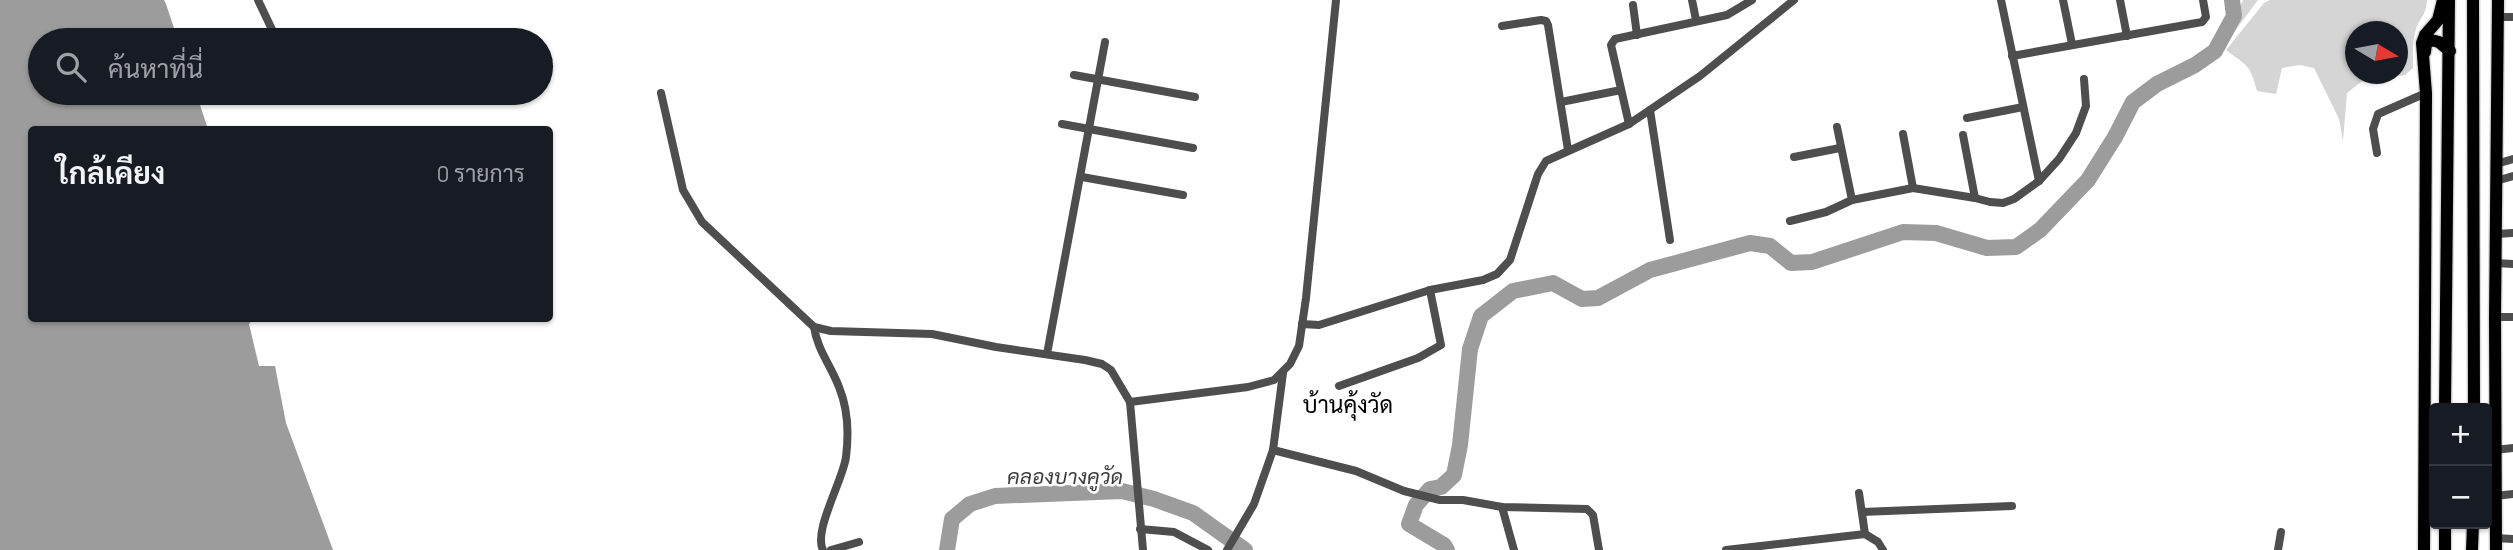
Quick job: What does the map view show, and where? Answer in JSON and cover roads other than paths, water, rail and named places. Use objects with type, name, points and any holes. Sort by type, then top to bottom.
[{"type":"main road","points":[[2424,550],[2426,93],[2422,43],[2425,35],[2438,20],[2443,0]]},
{"type":"main road","points":[[2445,403],[2449,0]]},
{"type":"main road","points":[[2474,2],[2474,403]]},
{"type":"main road","points":[[2496,544],[2497,6]]},
{"type":"main road","points":[[2424,60],[2426,44],[2431,40],[2439,42],[2449,51]]},
{"type":"main road","points":[[2445,529],[2445,550]]},
{"type":"main road","points":[[2472,550],[2473,529]]},
{"type":"street","points":[[258,0],[271,28]]},
{"type":"street","points":[[1130,402],[1248,387],[1274,380],[1290,365],[1299,346],[1302,324],[1336,0]]},
{"type":"street","points":[[1692,0],[1696,20]]},
{"type":"street","points":[[1629,124],[1611,45],[1615,39],[1727,15],[1744,2],[1752,0]]},
{"type":"street","points":[[2001,0],[2039,181]]},
{"type":"street","points":[[2063,0],[2072,44]]},
{"type":"street","points":[[2120,0],[2127,36]]},
{"type":"street","points":[[2012,56],[2202,22],[2206,17],[2203,0]]},
{"type":"street","points":[[1302,324],[1319,325],[1430,290],[1483,280],[1497,274],[1510,260],[1538,174],[1546,161],[1629,124],[1700,75],[1790,1]]},
{"type":"street","points":[[1633,5],[1637,34]]},
{"type":"street","points":[[2497,6],[2513,17]]},
{"type":"street","points":[[1502,26],[1546,21],[1568,150]]},
{"type":"street","points":[[1047,354],[1105,42]]},
{"type":"street","points":[[1074,75],[1195,97]]},
{"type":"street","points":[[1790,221],[1826,212],[1852,200],[1913,188],[2003,203],[2014,199],[2039,181],[2059,159],[2084,117],[2084,79]]},
{"type":"street","points":[[1561,102],[1621,90]]},
{"type":"street","points":[[661,93],[683,190],[702,222],[814,327],[831,331],[914,332],[1102,364],[1111,370],[1130,402],[1143,550]]},
{"type":"street","points":[[2377,153],[2373,129],[2378,114],[2426,93]]},
{"type":"street","points":[[1967,118],[2023,107]]},
{"type":"street","points":[[1650,110],[1670,240]]},
{"type":"street","points":[[1062,124],[1194,148]]},
{"type":"street","points":[[1837,127],[1852,200]]},
{"type":"street","points":[[1903,134],[1913,188]]},
{"type":"street","points":[[1962,135],[1975,198]]},
{"type":"street","points":[[1794,157],[1840,148]]},
{"type":"street","points":[[2496,164],[2513,159]]},
{"type":"street","points":[[2496,181],[2513,176]]},
{"type":"street","points":[[1082,177],[1183,195]]},
{"type":"street","points":[[2496,234],[2513,233]]},
{"type":"street","points":[[2495,263],[2513,264]]},
{"type":"street","points":[[1339,386],[1418,358],[1441,345],[1430,290]]},
{"type":"street","points":[[2495,317],[2513,317]]},
{"type":"street","points":[[814,327],[818,345],[839,386],[847,411],[846,458],[820,538],[823,550]]},
{"type":"street","points":[[1227,550],[1254,504],[1273,450],[1283,373]]},
{"type":"street","points":[[2495,450],[2513,448]]},
{"type":"street","points":[[1273,450],[1356,471],[1404,491],[1434,498],[1502,507],[1587,509],[1593,515],[1599,550]]},
{"type":"street","points":[[1859,493],[1865,534]]},
{"type":"street","points":[[2495,496],[2513,494]]},
{"type":"street","points":[[1861,512],[2012,506]]},
{"type":"street","points":[[1502,507],[1514,550]]},
{"type":"street","points":[[1140,530],[1174,532],[1208,550]]},
{"type":"street","points":[[2278,550],[2281,532]]},
{"type":"street","points":[[1726,550],[1865,534],[1878,542],[1883,550]]},
{"type":"street","points":[[2496,544],[2513,539]]},
{"type":"street","points":[[831,550],[859,542]]},
{"type":"waterway","points":[[1447,550],[1444,545],[1409,524],[1416,505],[1430,489],[1441,487],[1454,475],[1460,445],[1470,349],[1481,316],[1513,291],[1553,283],[1582,299],[1598,298],[1650,270],[1750,243],[1770,246],[1791,263],[1812,262],[1903,232],[1936,233],[1987,248],[2016,247],[2040,230],[2088,180],[2133,102],[2157,84],[2195,65],[2215,51],[2234,16],[2232,0]]},
{"type":"waterway","name":"คลองบางคูวัด","points":[[947,550],[952,519],[970,504],[995,496],[1122,491],[1193,513],[1245,550]]},
{"type":"district","name":"บ้านคุ้งวัด","points":[[1348,404]]}]
